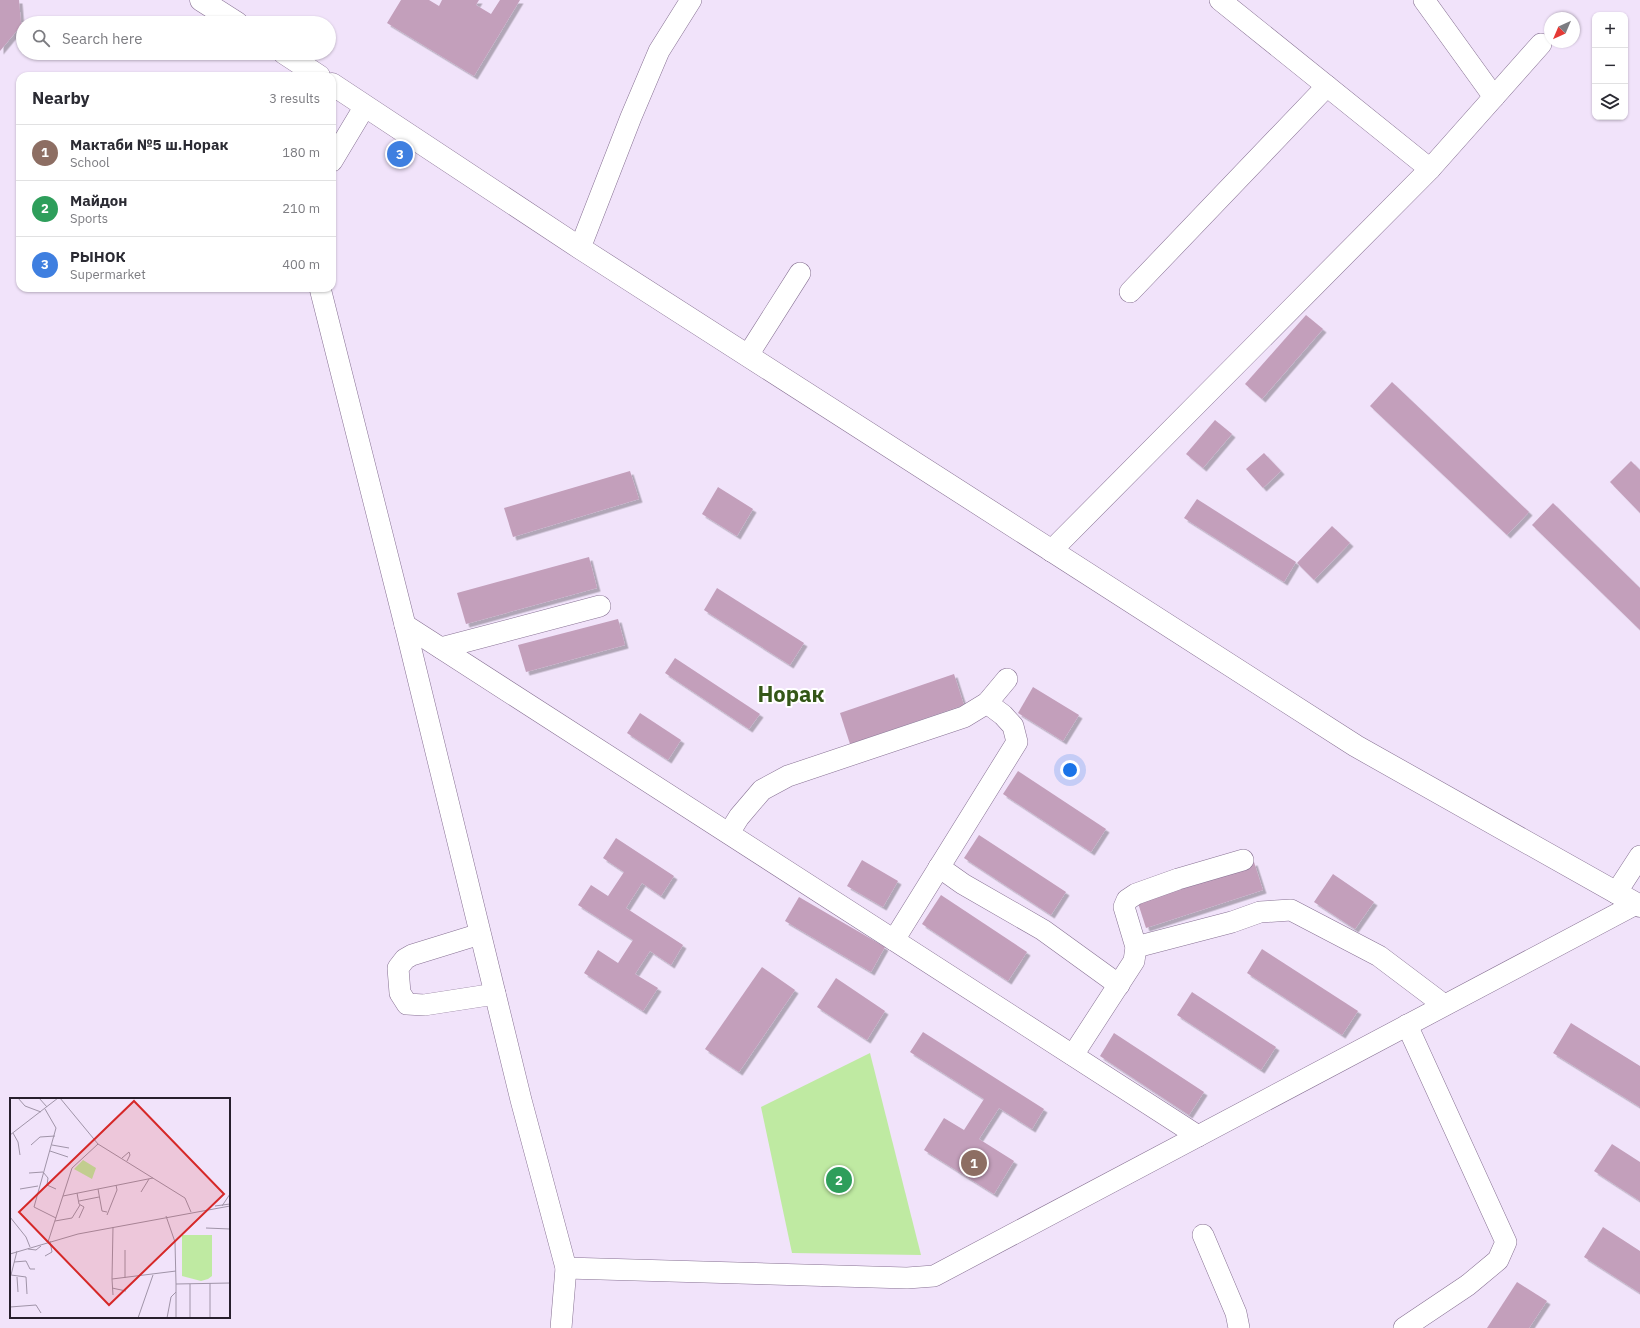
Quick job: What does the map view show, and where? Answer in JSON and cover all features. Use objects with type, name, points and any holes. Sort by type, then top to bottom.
[{"type":"main road","points":[[201,0],[226,16]]},
{"type":"main road","points":[[295,60],[313,72]]},
{"type":"main road","points":[[336,87],[580,248],[1356,746],[1638,905]]},
{"type":"street","points":[[580,248],[631,116],[659,51],[692,0]]},
{"type":"street","points":[[1220,0],[1430,169]]},
{"type":"street","points":[[1424,0],[1494,97]]},
{"type":"street","points":[[1052,551],[1430,169],[1541,44]]},
{"type":"street","points":[[1130,292],[1327,86]]},
{"type":"street","points":[[336,154],[365,106]]},
{"type":"street","points":[[748,355],[800,273]]},
{"type":"street","points":[[321,292],[405,624],[521,1100],[566,1268],[561,1328]]},
{"type":"street","points":[[441,648],[600,606]]},
{"type":"street","points":[[405,624],[1198,1136]]},
{"type":"street","points":[[729,833],[739,817],[762,790],[788,776],[964,717],[987,703],[1007,679]]},
{"type":"street","points":[[894,940],[1017,742],[1013,726],[1003,715],[987,703]]},
{"type":"street","points":[[1616,893],[1640,856]]},
{"type":"street","points":[[1073,1055],[1134,961],[1136,947],[1124,907],[1127,900],[1136,894],[1178,879],[1243,860]]},
{"type":"street","points":[[939,867],[963,884],[1043,930],[1119,985]]},
{"type":"street","points":[[566,1268],[907,1278],[934,1276],[1444,1005],[1638,905]]},
{"type":"street","points":[[1136,947],[1232,922],[1260,912],[1291,910],[1379,956],[1444,1005]]},
{"type":"street","points":[[480,934],[412,955],[405,959],[398,968],[400,993],[407,1004],[424,1005],[495,994]]},
{"type":"street","points":[[1404,1328],[1468,1285],[1498,1260],[1506,1242],[1407,1025]]},
{"type":"street","points":[[1203,1235],[1236,1313],[1239,1328]]},
{"type":"green space","points":[[870,1053],[921,1255],[792,1253],[761,1107]]},
{"type":"building","points":[[0,0],[19,0],[20,16],[16,16],[16,32],[0,51]]},
{"type":"building","points":[[401,0],[429,0],[439,6],[442,0],[479,0],[476,5],[491,14],[500,0],[520,0],[474,76],[387,23]]},
{"type":"building","points":[[1306,315],[1323,329],[1262,399],[1245,384]]},
{"type":"building","points":[[1392,382],[1529,512],[1507,535],[1370,406]]},
{"type":"building","points":[[1215,420],[1232,434],[1203,468],[1186,454]]},
{"type":"building","points":[[1264,453],[1281,471],[1263,488],[1246,469]]},
{"type":"building","points":[[1631,461],[1640,470],[1640,513],[1610,482]]},
{"type":"building","points":[[630,471],[639,499],[513,537],[504,508]]},
{"type":"building","points":[[718,487],[753,509],[737,536],[702,514]]},
{"type":"building","points":[[1197,499],[1296,562],[1284,582],[1184,518]]},
{"type":"building","points":[[1553,503],[1640,588],[1640,630],[1532,525]]},
{"type":"building","points":[[1332,526],[1350,543],[1314,580],[1297,563]]},
{"type":"building","points":[[589,557],[597,588],[466,624],[457,593]]},
{"type":"building","points":[[717,588],[804,643],[790,665],[704,610]]},
{"type":"building","points":[[618,619],[625,645],[526,672],[518,645]]},
{"type":"building","points":[[675,658],[760,714],[749,729],[665,673]]},
{"type":"building","points":[[954,674],[964,705],[850,744],[840,713]]},
{"type":"building","points":[[1033,687],[1079,715],[1063,741],[1018,713]]},
{"type":"building","points":[[640,713],[681,740],[668,760],[627,733]]},
{"type":"building","points":[[1018,771],[1106,829],[1091,852],[1003,794]]},
{"type":"building","points":[[979,835],[1066,892],[1051,915],[964,858]]},
{"type":"building","points":[[616,838],[674,876],[661,896],[642,883],[626,908],[683,945],[671,965],[650,951],[635,974],[658,988],[643,1011],[584,973],[598,950],[618,963],[633,940],[578,905],[591,885],[608,896],[624,872],[603,858]]},
{"type":"building","points":[[862,860],[898,881],[883,907],[847,886]]},
{"type":"building","points":[[1254,862],[1263,890],[1146,928],[1137,900]]},
{"type":"building","points":[[1333,874],[1374,902],[1355,929],[1314,902]]},
{"type":"building","points":[[941,895],[1027,952],[1008,981],[922,924]]},
{"type":"building","points":[[799,897],[885,947],[871,972],[785,921]]},
{"type":"building","points":[[1262,949],[1358,1011],[1342,1035],[1247,973]]},
{"type":"building","points":[[762,967],[795,990],[739,1072],[705,1049]]},
{"type":"building","points":[[836,978],[885,1011],[867,1040],[817,1007]]},
{"type":"building","points":[[1192,992],[1276,1047],[1261,1070],[1177,1015]]},
{"type":"building","points":[[1571,1023],[1640,1066],[1640,1107],[1553,1053]]},
{"type":"building","points":[[923,1032],[1044,1109],[1032,1129],[999,1108],[979,1139],[1014,1161],[994,1194],[924,1150],[944,1118],[964,1130],[984,1099],[910,1052]]},
{"type":"building","points":[[1114,1033],[1204,1092],[1189,1115],[1100,1056]]},
{"type":"building","points":[[1612,1144],[1640,1162],[1640,1201],[1594,1171]]},
{"type":"building","points":[[1603,1227],[1640,1251],[1640,1293],[1584,1257]]},
{"type":"building","points":[[1517,1282],[1547,1301],[1529,1328],[1487,1328]]},
{"type":"place","name":"РЫНОК","points":[[400,154]]},
{"type":"place","name":"Мактаби №5 ш.Норак","points":[[974,1163]]},
{"type":"place","name":"Майдон","points":[[839,1180]]},
{"type":"district","name":"Норак","points":[[791,694]]}]
